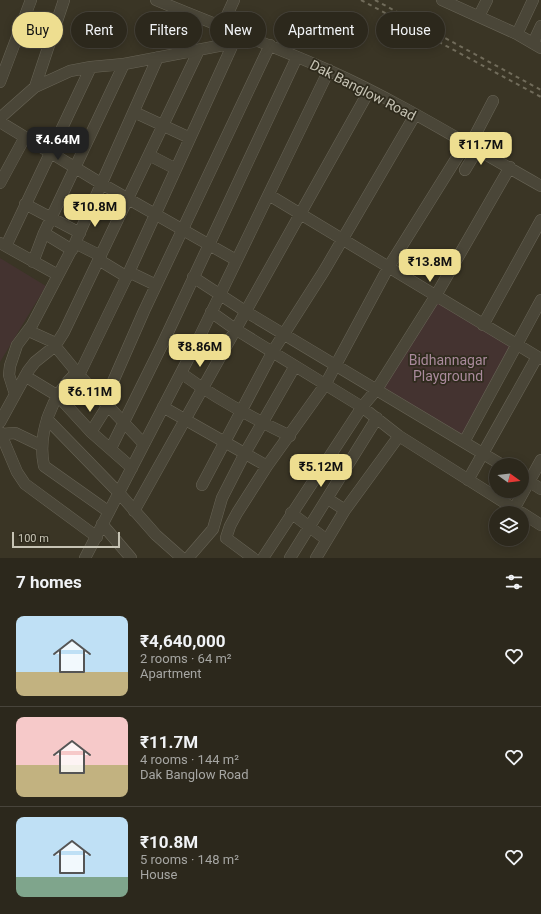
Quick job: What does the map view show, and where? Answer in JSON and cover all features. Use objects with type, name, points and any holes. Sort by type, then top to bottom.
[{"type":"street","points":[[0,82],[31,0]]},
{"type":"street","points":[[35,87],[64,0]]},
{"type":"street","name":"Dak Banglow Road","points":[[156,0],[210,21]]},
{"type":"street","points":[[228,12],[234,0]]},
{"type":"street","points":[[442,0],[479,16],[537,45],[541,26]]},
{"type":"street","points":[[479,16],[487,0]]},
{"type":"street","points":[[517,34],[533,0]]},
{"type":"street","name":"Dak Banglow Road","points":[[266,43],[329,70],[415,115],[510,167],[541,186]]},
{"type":"street","points":[[92,432],[106,404],[156,285],[270,44]]},
{"type":"street","points":[[0,118],[35,87],[70,72],[91,67],[124,64],[210,48]]},
{"type":"street","points":[[109,512],[44,466],[42,436],[47,419],[58,396],[70,378],[78,373],[128,275],[231,48]]},
{"type":"street","points":[[0,422],[25,376],[35,362],[55,346],[72,318],[127,198],[149,155],[198,50]]},
{"type":"street","points":[[15,394],[9,375],[11,359],[17,345],[29,331],[76,242],[158,57]]},
{"type":"street","points":[[110,448],[194,277],[297,57]]},
{"type":"street","points":[[33,262],[44,233],[124,64]]},
{"type":"street","points":[[58,275],[3,244],[25,204],[91,67]]},
{"type":"street","points":[[86,557],[181,373],[329,70]]},
{"type":"street","points":[[134,511],[369,91]]},
{"type":"street","points":[[253,558],[226,538],[237,513],[267,466],[325,386],[388,268],[471,146],[493,101]]},
{"type":"street","points":[[134,112],[190,138]]},
{"type":"street","points":[[202,485],[273,352],[342,240],[415,115]]},
{"type":"street","points":[[0,122],[102,184],[236,260]]},
{"type":"street","points":[[0,183],[25,137]]},
{"type":"street","points":[[465,170],[471,146]]},
{"type":"street","points":[[149,155],[176,169]]},
{"type":"street","points":[[263,558],[291,513],[362,407],[377,389],[435,297],[510,167]]},
{"type":"street","points":[[269,195],[435,297],[539,358],[468,480]]},
{"type":"street","points":[[25,204],[52,218],[76,242],[100,258],[128,275],[156,285]]},
{"type":"street","points":[[483,325],[541,220]]},
{"type":"street","points":[[44,233],[76,242]]},
{"type":"street","points":[[194,277],[245,311],[285,333],[490,458]]},
{"type":"street","points":[[464,442],[541,300]]},
{"type":"street","points":[[211,312],[325,386],[362,407],[398,436],[509,506]]},
{"type":"street","points":[[29,331],[47,339],[55,346],[106,404],[144,444]]},
{"type":"street","points":[[188,558],[213,529],[222,498],[245,453],[295,366]]},
{"type":"street","points":[[181,373],[240,412],[290,436]]},
{"type":"street","points":[[25,376],[58,396],[92,432],[132,468]]},
{"type":"street","points":[[164,407],[267,466]]},
{"type":"street","points":[[294,556],[309,526],[328,499],[377,418]]},
{"type":"street","points":[[47,419],[119,493],[156,536],[182,558]]},
{"type":"street","points":[[42,446],[15,433],[1,433],[10,458],[25,484],[96,537]]},
{"type":"street","points":[[316,558],[345,510],[398,436]]},
{"type":"street","points":[[529,474],[541,460]]},
{"type":"street","points":[[529,482],[541,489]]},
{"type":"street","points":[[328,499],[345,510]]},
{"type":"street","points":[[291,513],[327,540]]},
{"type":"street","points":[[529,518],[541,525]]},
{"type":"street","points":[[102,524],[125,556]]},
{"type":"green space","points":[[0,258],[46,286],[0,362]]},
{"type":"green space","name":"Bidhannagar Playground","points":[[435,297],[516,345],[464,442],[377,389]]},
{"type":"railway","points":[[361,0],[541,97]]},
{"type":"railway","points":[[375,0],[541,90]]}]
